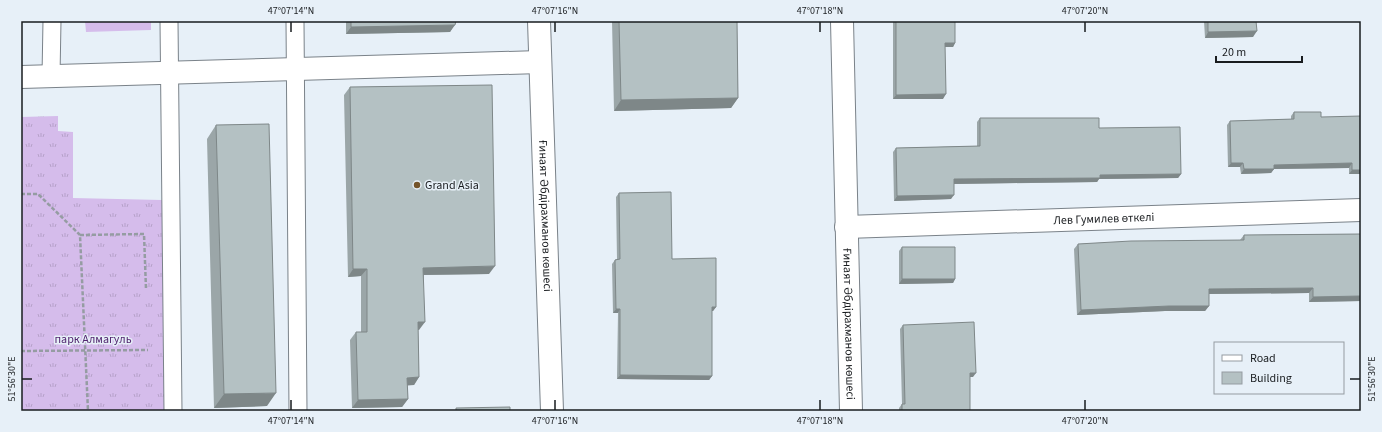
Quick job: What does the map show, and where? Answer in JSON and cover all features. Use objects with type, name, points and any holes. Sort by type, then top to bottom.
[{"type":"street","name":"Ғинаят Әбдірахманов көшесі","points":[[539,21],[552,411]]},
{"type":"street","name":"Ғинаят Әбдірахманов көшесі","points":[[842,21],[851,411]]},
{"type":"street","points":[[21,77],[540,62]]},
{"type":"street","name":"Лев Гумилев өткелі","points":[[846,227],[1361,210]]},
{"type":"lane","points":[[51,76],[52,21]]},
{"type":"lane","points":[[170,21],[173,411]]},
{"type":"lane","points":[[295,21],[298,411]]},
{"type":"path","points":[[21,194],[38,194],[80,235],[88,411]]},
{"type":"path","points":[[80,235],[144,234],[146,296]]},
{"type":"path","points":[[149,342],[149,358]]},
{"type":"path","points":[[21,351],[149,350]]},
{"type":"green space","points":[[85,21],[151,21],[151,30],[86,32]]},
{"type":"green space","name":"парк Алмагуль","points":[[58,116],[58,131],[73,132],[73,198],[162,200],[166,411],[21,411],[21,117]]},
{"type":"building","points":[[351,21],[456,21],[455,25],[351,27]]},
{"type":"building","points":[[619,21],[737,21],[738,98],[621,100]]},
{"type":"building","points":[[896,21],[955,21],[955,43],[945,43],[946,94],[896,95]]},
{"type":"building","points":[[1208,21],[1256,21],[1257,31],[1208,32]]},
{"type":"building","name":"Grand Asia","points":[[492,85],[495,266],[423,268],[425,322],[418,322],[419,377],[407,378],[408,399],[358,400],[356,332],[367,332],[367,269],[353,269],[350,87]]},
{"type":"building","points":[[1294,112],[1321,112],[1321,117],[1361,116],[1361,170],[1352,170],[1352,163],[1274,165],[1274,169],[1244,169],[1243,163],[1231,163],[1230,121],[1294,119]]},
{"type":"building","points":[[980,118],[1099,118],[1099,128],[1180,127],[1181,174],[1100,175],[1100,178],[954,179],[954,195],[897,196],[896,148],[980,146]]},
{"type":"building","points":[[269,124],[276,393],[224,394],[216,125]]},
{"type":"building","points":[[671,192],[672,259],[716,258],[716,307],[712,307],[712,376],[620,375],[620,309],[616,309],[615,260],[620,259],[619,193]]},
{"type":"building","points":[[1361,234],[1361,296],[1313,297],[1313,288],[1209,289],[1209,306],[1169,306],[1081,310],[1078,244],[1131,241],[1244,240],[1244,235]]},
{"type":"building","points":[[902,247],[955,247],[955,279],[902,279]]},
{"type":"building","points":[[974,322],[976,373],[970,373],[970,411],[902,411],[902,404],[905,404],[903,325]]},
{"type":"building","points":[[510,407],[510,411],[456,411],[456,408]]},
{"type":"place","name":"Grand Asia","points":[[417,185]]}]
